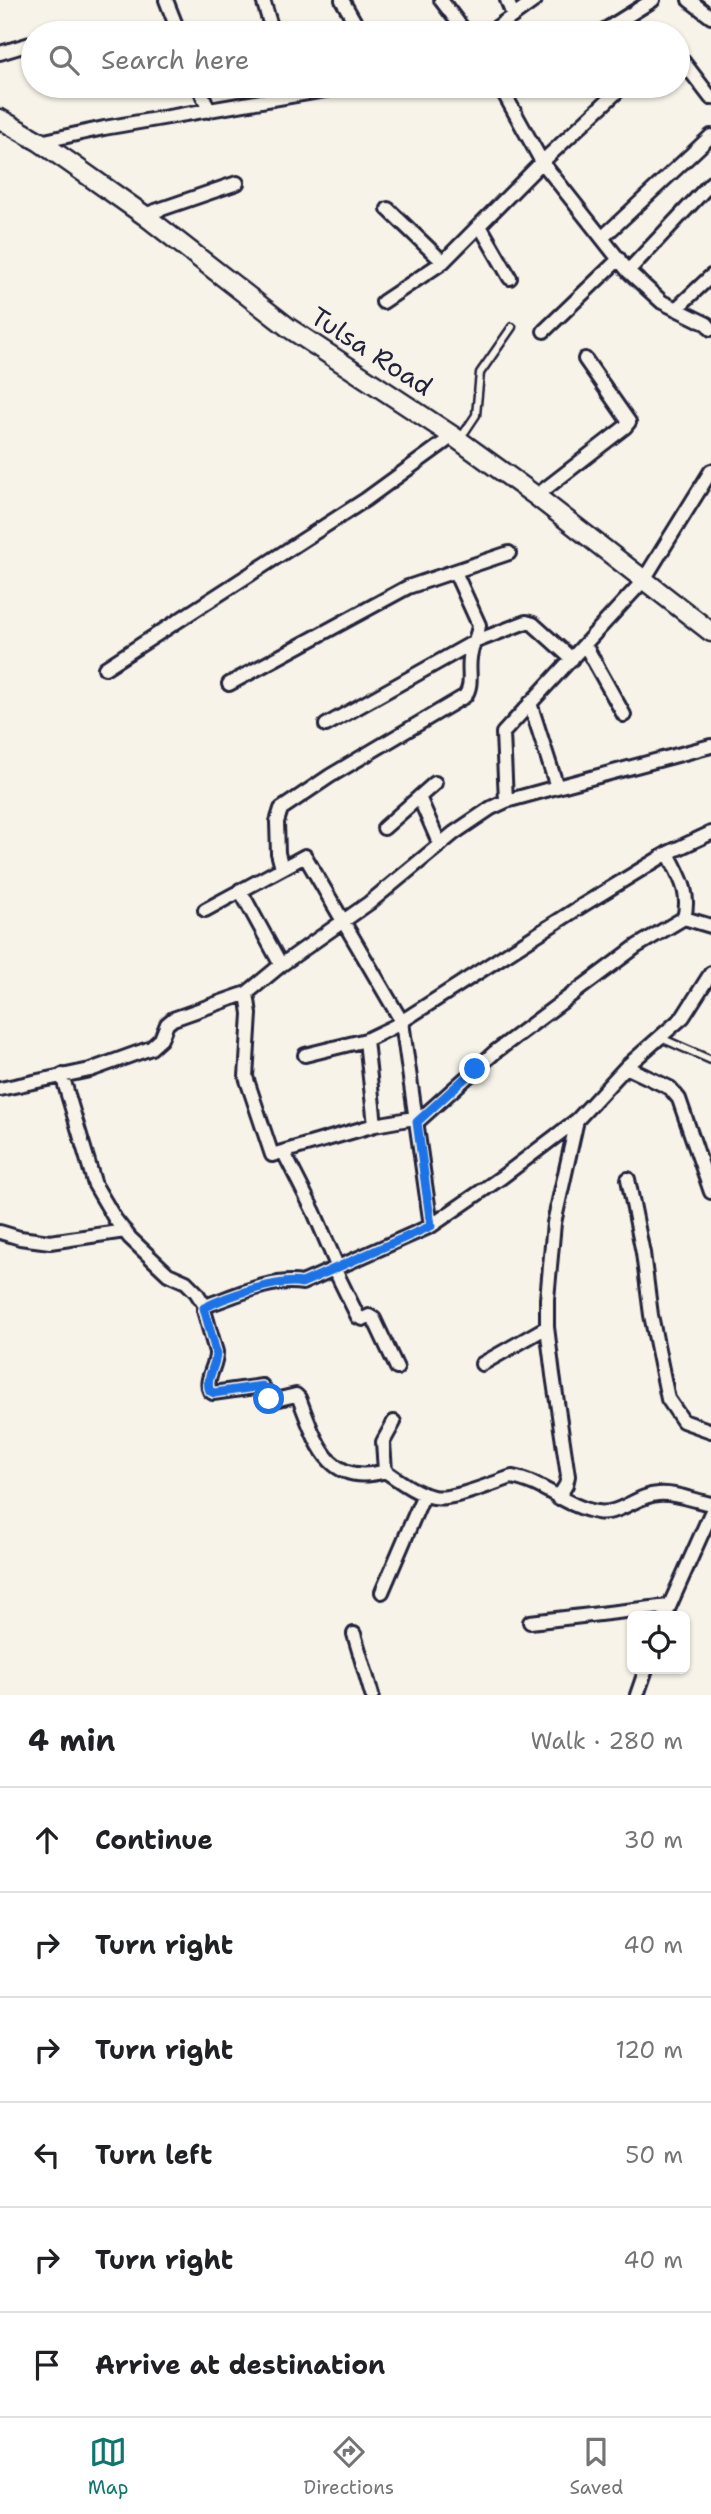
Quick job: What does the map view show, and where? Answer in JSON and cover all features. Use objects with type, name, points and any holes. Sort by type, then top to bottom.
[{"type":"main road","name":"Tulsa Road","points":[[0,120],[40,142],[144,215],[289,328],[456,439],[536,496],[711,632]]},
{"type":"street","points":[[166,0],[174,21]]},
{"type":"street","points":[[263,0],[269,21]]},
{"type":"street","points":[[342,0],[353,21]]},
{"type":"street","points":[[441,0],[457,21]]},
{"type":"street","points":[[507,0],[513,15]]},
{"type":"street","points":[[505,21],[535,0]]},
{"type":"street","points":[[619,21],[653,0]]},
{"type":"street","points":[[689,0],[711,17]]},
{"type":"street","points":[[0,53],[21,47]]},
{"type":"street","points":[[690,71],[711,98]]},
{"type":"street","points":[[204,98],[209,111]]},
{"type":"street","points":[[40,142],[104,128],[209,111],[261,98]]},
{"type":"street","points":[[506,98],[542,162],[628,271],[662,302],[710,324]]},
{"type":"street","points":[[383,302],[443,262],[610,98]]},
{"type":"street","points":[[602,238],[711,136]]},
{"type":"street","points":[[628,271],[711,183]]},
{"type":"street","points":[[144,215],[237,184]]},
{"type":"street","points":[[388,209],[443,262]]},
{"type":"street","points":[[480,226],[510,278]]},
{"type":"street","points":[[544,331],[618,259]]},
{"type":"street","points":[[677,309],[711,276]]},
{"type":"street","points":[[536,496],[629,422],[585,359]]},
{"type":"street","points":[[105,668],[456,439]]},
{"type":"street","points":[[506,801],[503,733],[643,580],[711,471]]},
{"type":"street","points":[[229,684],[408,587],[509,553]]},
{"type":"street","points":[[282,868],[277,832],[281,809],[330,776],[465,696],[470,685],[470,659],[479,625],[455,572]]},
{"type":"street","points":[[326,725],[474,642],[526,622],[533,624],[572,659]]},
{"type":"street","points":[[584,645],[624,715]]},
{"type":"street","points":[[530,703],[557,787]]},
{"type":"street","points":[[0,1089],[90,1070],[151,1048],[173,1019],[247,993],[281,965],[344,922],[473,819],[506,801],[711,746]]},
{"type":"street","points":[[384,828],[435,783]]},
{"type":"street","points":[[419,797],[440,845]]},
{"type":"street","points":[[305,1055],[366,1040],[402,1022],[571,912],[668,853],[711,833]]},
{"type":"street","points":[[247,993],[250,1014],[246,1077],[272,1155],[375,1125],[416,1120],[495,1052],[637,946],[684,918],[688,902],[683,884],[668,853]]},
{"type":"street","points":[[205,910],[305,856],[402,1022],[431,1226]]},
{"type":"street","points":[[240,891],[281,965]]},
{"type":"street","points":[[684,918],[711,926]]},
{"type":"street","points":[[205,1306],[274,1284],[302,1283],[431,1226],[577,1120],[626,1067],[692,1007],[711,973]]},
{"type":"street","points":[[366,1040],[375,1125]]},
{"type":"street","points":[[626,1067],[670,1088],[679,1099],[711,1192]]},
{"type":"street","points":[[62,1075],[94,1185],[125,1231],[168,1274],[186,1282],[205,1306],[216,1352],[208,1383],[210,1391],[214,1393],[262,1386],[271,1401],[296,1395],[318,1444],[336,1468],[349,1475],[371,1476],[385,1471]]},
{"type":"street","points":[[558,1498],[568,1476],[547,1327],[547,1299],[554,1223],[577,1120]]},
{"type":"street","points":[[284,1153],[314,1212],[358,1317],[374,1318],[397,1368]]},
{"type":"street","points":[[628,1180],[668,1399],[683,1421],[711,1431]]},
{"type":"street","points":[[0,1232],[50,1242],[125,1231]]},
{"type":"street","points":[[482,1364],[547,1327]]},
{"type":"street","points":[[385,1471],[383,1442],[394,1422]]},
{"type":"street","points":[[385,1471],[411,1489],[434,1498],[446,1497],[512,1477],[521,1478],[558,1498],[597,1512],[611,1512],[660,1493],[711,1504]]},
{"type":"street","points":[[382,1592],[425,1494]]},
{"type":"street","points":[[667,1611],[711,1513]]},
{"type":"street","points":[[530,1622],[627,1614]]},
{"type":"street","points":[[354,1634],[372,1695]]},
{"type":"street","points":[[637,1695],[644,1674]]},
{"type":"lane","points":[[456,439],[476,415],[480,373],[512,327]]},
{"type":"lane","points":[[661,1038],[711,1060]]},
{"type":"route","points":[[269,1399],[262,1386],[214,1393],[210,1391],[208,1383],[216,1352],[205,1306],[274,1284],[302,1283],[431,1226],[417,1122],[475,1069]]}]
